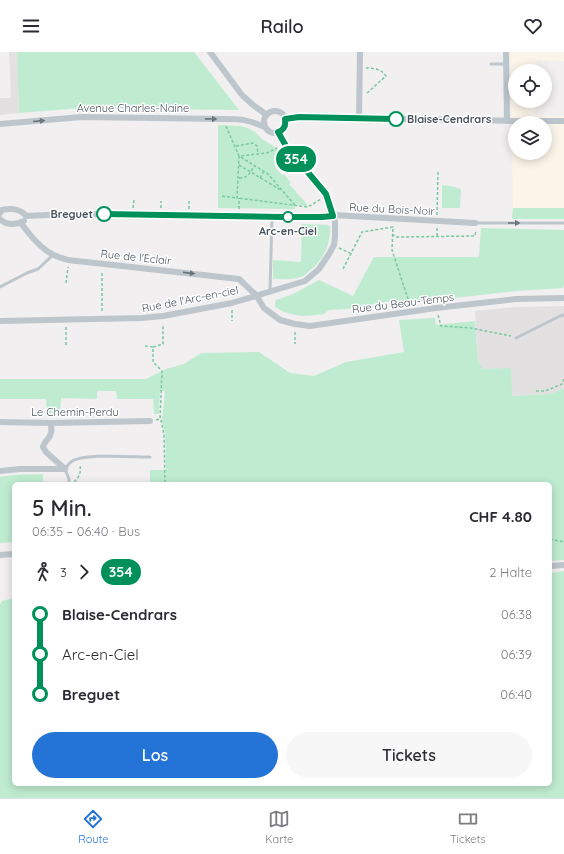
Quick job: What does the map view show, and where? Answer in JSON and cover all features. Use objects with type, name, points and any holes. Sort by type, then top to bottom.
[{"type":"street","points":[[210,52],[242,95],[266,115]]},
{"type":"street","points":[[359,118],[360,52]]},
{"type":"street","points":[[285,119],[299,117],[507,121],[506,52]]},
{"type":"street","points":[[272,112],[278,112],[285,119],[286,122],[283,129],[278,132],[272,133],[265,127],[264,121],[266,115],[272,112]]},
{"type":"street","name":"Avenue Charles-Naine","points":[[0,124],[82,117],[224,120],[244,119],[265,127]]},
{"type":"street","points":[[552,121],[564,121]]},
{"type":"street","name":"Rue de l'Arc-en-ciel","points":[[0,321],[142,318],[163,316],[232,303],[305,281],[319,269],[334,245],[335,222],[326,194],[286,146],[278,132]]},
{"type":"street","points":[[1,211],[14,210],[22,212],[26,216],[25,220],[21,223],[11,225],[1,221]]},
{"type":"street","name":"Rue du Bois-Noir","points":[[26,216],[48,214],[104,214],[228,215],[272,217],[333,216],[475,223]]},
{"type":"street","name":"Rue de l'Eclair","points":[[21,223],[30,235],[53,255],[68,260],[240,278],[256,295]]},
{"type":"street","name":"Rue du Beau-Temps","points":[[256,295],[264,308],[280,320],[310,326],[411,311],[516,300],[564,298]]},
{"type":"street","name":"Le Chemin-Perdu","points":[[0,422],[52,423],[150,421]]},
{"type":"street","points":[[52,423],[50,436],[44,442],[42,447],[65,469]]},
{"type":"street","points":[[0,471],[20,469],[65,469]]},
{"type":"street","points":[[0,555],[12,554]]},
{"type":"street","points":[[552,566],[564,565]]},
{"type":"lane","points":[[491,64],[506,64]]},
{"type":"lane","points":[[270,291],[272,217]]},
{"type":"lane","name":"Rue du Bois-Noir","points":[[475,223],[564,223]]},
{"type":"lane","points":[[0,288],[27,273],[38,269],[53,255]]},
{"type":"lane","points":[[516,338],[564,315]]},
{"type":"lane","points":[[69,482],[65,469],[71,461],[93,456],[150,457]]},
{"type":"path","points":[[365,95],[386,76],[378,69],[366,68]]},
{"type":"path","points":[[224,120],[239,156],[239,208]]},
{"type":"path","points":[[235,146],[253,143],[257,146],[258,154]]},
{"type":"path","points":[[239,156],[270,152],[277,148]]},
{"type":"path","points":[[239,156],[268,174],[295,205]]},
{"type":"path","points":[[239,165],[279,189],[282,189]]},
{"type":"path","points":[[238,178],[249,175],[254,165]]},
{"type":"path","points":[[260,178],[264,171]]},
{"type":"path","points":[[437,210],[438,171]]},
{"type":"path","points":[[222,196],[308,207],[321,200]]},
{"type":"path","points":[[134,200],[134,206]]},
{"type":"path","points":[[161,201],[161,206]]},
{"type":"path","points":[[189,201],[189,207]]},
{"type":"path","points":[[343,269],[362,232],[393,227],[392,250],[410,305]]},
{"type":"path","points":[[437,229],[437,236]]},
{"type":"path","points":[[392,234],[397,237],[475,236],[476,230]]},
{"type":"path","points":[[341,248],[351,253]]},
{"type":"path","points":[[117,252],[117,258]]},
{"type":"path","points":[[66,283],[68,267]]},
{"type":"path","points":[[102,272],[102,313]]},
{"type":"path","points":[[232,310],[232,320]]},
{"type":"path","points":[[438,318],[441,326],[470,328],[509,335]]},
{"type":"path","points":[[145,346],[153,347],[162,344],[163,323]]},
{"type":"path","points":[[66,328],[66,345]]},
{"type":"path","points":[[295,332],[295,344]]},
{"type":"path","points":[[153,347],[153,362],[162,371],[160,416]]},
{"type":"path","points":[[536,391],[545,391],[562,384],[564,379]]},
{"type":"path","points":[[160,419],[164,435],[165,482]]},
{"type":"path","points":[[74,482],[81,475],[79,459]]},
{"type":"path","points":[[552,539],[564,542]]},
{"type":"shaded area","points":[[9,52],[17,52],[19,113],[0,115],[0,98],[11,98]]},
{"type":"shaded area","points":[[510,52],[564,52],[564,61],[537,60],[537,64],[510,64]]},
{"type":"shaded area","points":[[511,108],[536,108],[535,115],[564,116],[564,208],[513,208],[512,160],[552,160],[552,116],[512,116]]},
{"type":"shaded area","points":[[564,306],[564,388],[550,394],[512,396],[483,369],[478,360],[475,311],[515,307]]},
{"type":"green space","points":[[17,52],[194,52],[239,110],[82,108],[19,113]]},
{"type":"green space","points":[[218,125],[241,126],[250,129],[275,147],[284,158],[275,167],[282,175],[284,174],[291,183],[289,184],[307,204],[307,206],[295,204],[295,209],[218,208]]},
{"type":"green space","points":[[442,185],[461,189],[460,208],[442,208]]},
{"type":"green space","points":[[513,208],[564,208],[564,219],[512,219]]},
{"type":"green space","points":[[302,224],[328,225],[330,227],[329,240],[325,252],[314,267],[302,277],[291,279],[273,279],[273,260],[301,262]]},
{"type":"green space","points":[[481,228],[564,230],[563,288],[516,291],[400,304],[396,300],[348,309],[329,310],[324,314],[305,316],[284,312],[275,307],[276,300],[293,294],[319,280],[353,296],[374,257],[479,257]]},
{"type":"green space","points":[[435,318],[436,325],[475,321],[478,360],[483,369],[511,368],[512,396],[550,394],[564,388],[564,560],[552,561],[552,482],[150,482],[150,470],[166,470],[165,434],[162,421],[165,391],[160,391],[159,414],[154,414],[153,399],[117,399],[116,391],[97,391],[97,399],[61,398],[60,413],[47,413],[46,399],[0,399],[0,379],[146,379],[166,369],[184,364],[201,353],[259,352],[290,373],[314,376],[346,362],[404,352],[399,320]]},
{"type":"green space","points":[[43,474],[44,482],[12,482],[12,542],[0,543],[0,477]]},
{"type":"green space","points":[[564,571],[564,798],[0,798],[0,604],[2,601],[12,598],[12,786],[552,786],[552,573]]},
{"type":"bus line","name":"354","points":[[104,214],[282,217],[333,216],[326,194],[286,146],[278,132],[285,126],[285,119],[299,117],[396,119]]},
{"type":"place","name":"Blaise-Cendrars","points":[[396,119]]},
{"type":"place","name":"Breguet","points":[[104,214]]},
{"type":"place","name":"Arc-en-Ciel","points":[[288,217]]}]
